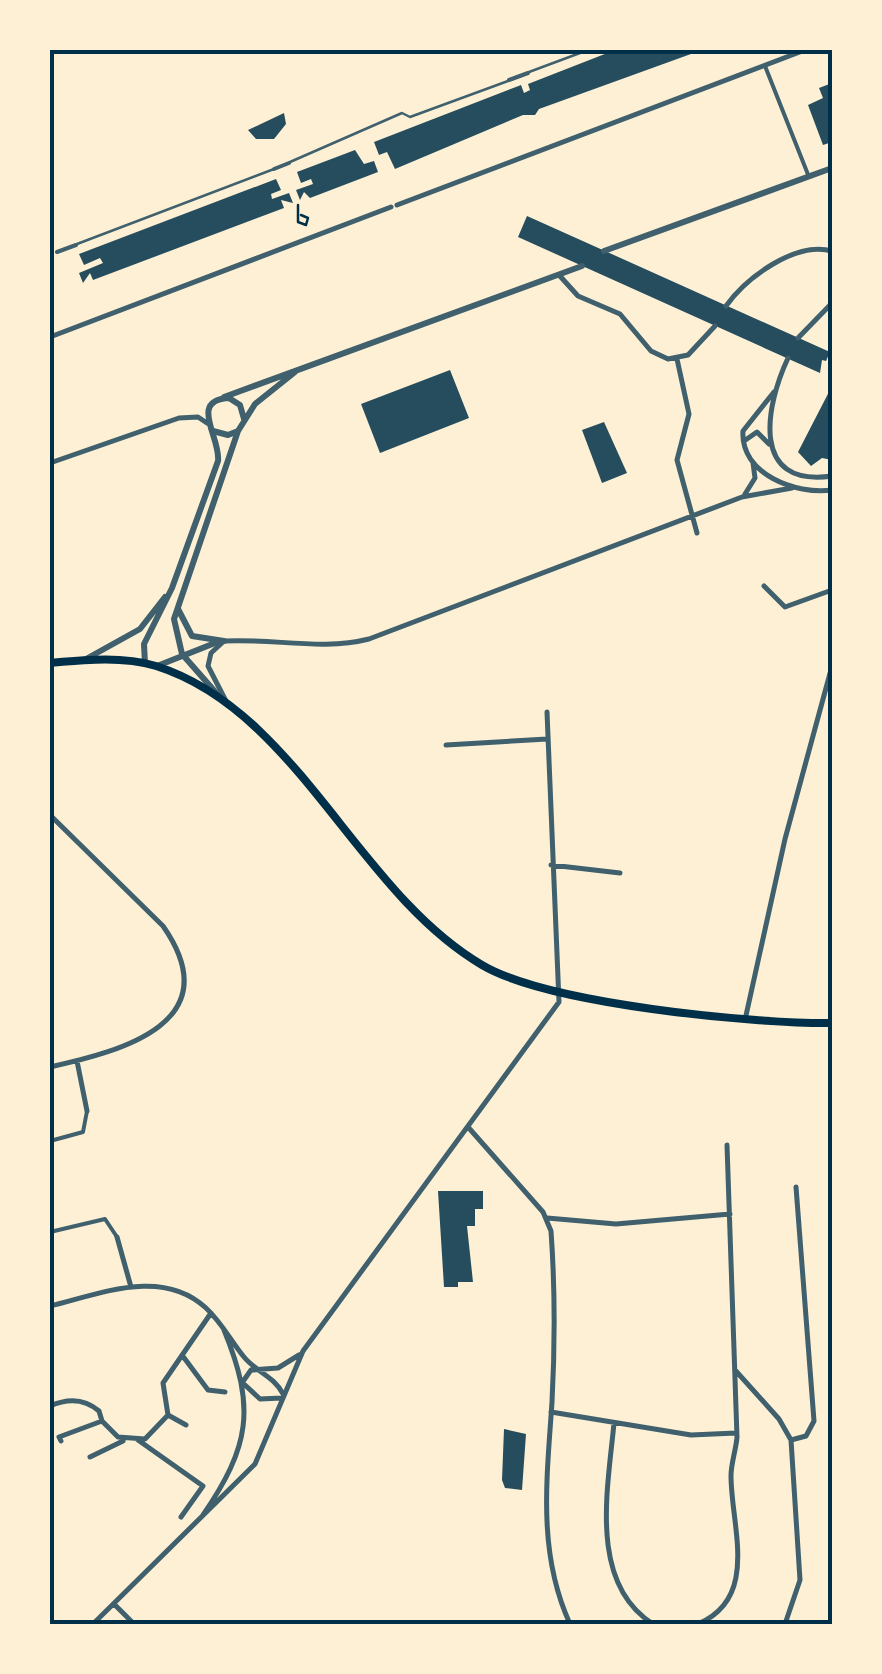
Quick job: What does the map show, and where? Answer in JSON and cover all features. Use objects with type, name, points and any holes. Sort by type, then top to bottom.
[{"type":"main road","points":[[50,663],[84,660],[156,666],[195,684],[229,707],[274,747],[374,868],[456,948],[503,975],[559,990],[745,1020],[832,1023]]},
{"type":"street","points":[[50,337],[805,50]]},
{"type":"street","points":[[764,66],[808,177]]},
{"type":"street","points":[[509,80],[528,73]]},
{"type":"street","points":[[274,169],[288,163]]},
{"type":"street","points":[[604,251],[832,168]]},
{"type":"street","points":[[57,252],[76,245]]},
{"type":"street","points":[[613,255],[624,246]]},
{"type":"street","points":[[726,306],[738,288],[762,271],[812,250],[832,251]]},
{"type":"street","points":[[562,271],[573,262]]},
{"type":"street","points":[[145,664],[143,646],[172,588],[218,460],[219,445],[210,426],[210,405],[582,266]]},
{"type":"street","points":[[562,271],[565,286],[578,296],[620,314],[651,351],[677,359],[698,349],[716,326]]},
{"type":"street","points":[[798,338],[832,303]]},
{"type":"street","points":[[771,446],[767,425],[774,392],[788,358]]},
{"type":"street","points":[[677,359],[689,411],[678,463],[697,532]]},
{"type":"street","points":[[229,707],[182,654],[174,625],[179,600],[238,430],[259,399],[295,372]]},
{"type":"street","points":[[774,392],[744,428],[743,445],[752,460],[792,488]]},
{"type":"street","points":[[224,398],[237,402],[244,419]]},
{"type":"street","points":[[50,463],[179,418],[198,418],[222,435],[238,430]]},
{"type":"street","points":[[743,445],[748,435],[756,432],[795,472],[832,476]]},
{"type":"street","points":[[742,497],[754,482],[752,460]]},
{"type":"street","points":[[179,600],[179,617],[190,633],[201,640],[264,638],[337,646],[358,642],[742,497],[792,488],[832,490]]},
{"type":"street","points":[[764,586],[785,607],[832,590]]},
{"type":"street","points":[[84,660],[140,629],[172,588]]},
{"type":"street","points":[[156,666],[224,641]]},
{"type":"street","points":[[224,641],[211,653],[208,666],[229,707]]},
{"type":"street","points":[[745,1020],[785,839],[832,666]]},
{"type":"street","points":[[94,1624],[255,1464],[303,1350],[556,1007],[559,990],[547,712]]},
{"type":"street","points":[[446,745],[548,739]]},
{"type":"street","points":[[50,816],[163,926],[181,960],[178,1002],[164,1025],[141,1042],[50,1067]]},
{"type":"street","points":[[552,865],[620,873]]},
{"type":"street","points":[[50,1140],[84,1132],[89,1120],[77,1061]]},
{"type":"street","points":[[468,1127],[546,1218],[554,1306],[544,1505],[554,1578],[570,1624]]},
{"type":"street","points":[[698,1624],[722,1609],[737,1578],[730,1477],[736,1433],[726,1145]]},
{"type":"street","points":[[791,1440],[806,1436],[814,1421],[796,1187]]},
{"type":"street","points":[[546,1218],[616,1224],[730,1214]]},
{"type":"street","points":[[50,1232],[105,1219],[117,1237],[131,1287]]},
{"type":"street","points":[[50,1306],[131,1287],[173,1290],[211,1314],[244,1357],[277,1383],[284,1396]]},
{"type":"street","points":[[90,1457],[156,1431],[168,1415],[163,1383],[211,1314]]},
{"type":"street","points":[[196,1524],[227,1478],[239,1449],[245,1416],[244,1382],[220,1323]]},
{"type":"street","points":[[244,1382],[248,1372],[284,1365],[303,1350]]},
{"type":"street","points":[[182,1355],[208,1390],[225,1392]]},
{"type":"street","points":[[734,1369],[779,1419],[791,1440],[800,1580],[785,1624]]},
{"type":"street","points":[[244,1382],[260,1399],[284,1396]]},
{"type":"street","points":[[50,1406],[66,1399],[82,1402],[99,1411],[110,1431],[126,1440]]},
{"type":"street","points":[[551,1412],[691,1435],[736,1433]]},
{"type":"street","points":[[168,1415],[186,1425]]},
{"type":"street","points":[[60,1441],[59,1436],[102,1421]]},
{"type":"street","points":[[614,1422],[607,1509],[614,1570],[625,1600],[654,1624]]},
{"type":"street","points":[[138,1440],[203,1486],[181,1516]]},
{"type":"street","points":[[114,1604],[134,1624]]},
{"type":"lane","points":[[528,73],[588,50]]},
{"type":"lane","points":[[288,163],[402,113],[410,116],[509,80]]},
{"type":"lane","points":[[76,245],[274,169]]},
{"type":"lane","points":[[50,255],[57,252]]},
{"type":"path","points":[[298,205],[301,215]]},
{"type":"building","points":[[615,50],[702,50],[539,109],[535,115],[523,115],[395,169],[387,152],[379,155],[374,142],[521,85],[524,93],[530,90],[528,84]]},
{"type":"building","points":[[832,83],[832,142],[823,145],[808,105],[823,98],[819,88]]},
{"type":"building","points":[[284,113],[286,124],[274,139],[256,139],[248,130]]},
{"type":"building","points":[[355,150],[364,164],[374,161],[378,172],[310,198],[304,192],[300,200],[296,190],[313,184],[311,179],[301,183],[297,172]]},
{"type":"building","points":[[276,179],[281,190],[271,194],[272,199],[289,193],[293,203],[281,200],[284,208],[93,280],[90,273],[83,283],[79,273],[103,263],[100,258],[84,265],[79,254]]},
{"type":"building","points":[[527,216],[830,352],[826,361],[822,360],[820,373],[518,237]]},
{"type":"building","points":[[450,370],[469,418],[380,453],[361,404]]},
{"type":"building","points":[[832,386],[832,460],[822,458],[811,466],[798,452]]},
{"type":"building","points":[[604,422],[627,473],[602,483],[582,430]]},
{"type":"building","points":[[438,1191],[483,1191],[483,1209],[475,1209],[475,1226],[467,1226],[473,1282],[458,1282],[458,1287],[444,1287]]},
{"type":"building","points":[[504,1429],[526,1434],[522,1490],[505,1488],[502,1480]]}]
